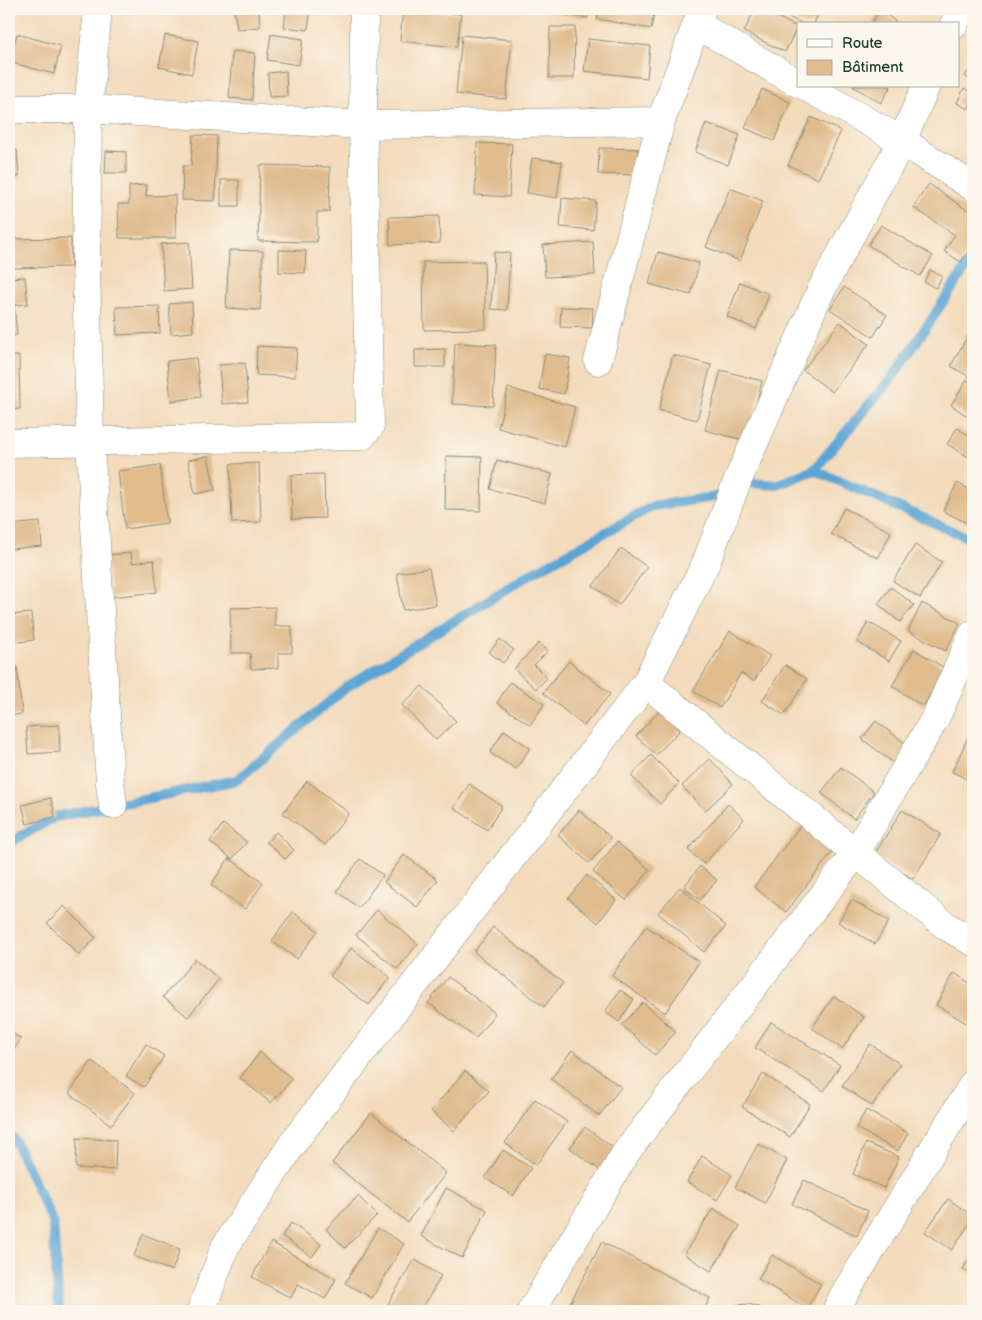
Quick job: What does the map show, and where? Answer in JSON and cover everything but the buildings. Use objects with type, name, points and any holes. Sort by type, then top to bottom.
[{"type":"street","points":[[98,9],[88,110],[86,264],[90,440],[110,784],[114,805]]},
{"type":"street","points":[[9,442],[362,436],[370,426],[363,125],[364,9]]},
{"type":"street","points":[[955,22],[960,9]]},
{"type":"street","points":[[598,361],[661,120],[700,17],[797,82]]},
{"type":"street","points":[[809,88],[902,141],[973,187]]},
{"type":"street","points":[[201,1311],[225,1247],[295,1140],[646,683],[706,563],[737,482],[820,292],[902,141],[925,88]]},
{"type":"street","points":[[9,109],[88,110],[363,125],[661,120]]},
{"type":"street","points":[[531,1311],[627,1151],[855,854],[936,717],[973,634]]},
{"type":"street","points":[[646,683],[855,854],[946,926],[973,942]]},
{"type":"street","points":[[836,1311],[845,1293],[973,1084]]},
{"type":"waterway","points":[[739,482],[777,485],[814,470],[895,374],[973,257]]},
{"type":"waterway","points":[[814,470],[973,540]]},
{"type":"waterway","points":[[9,843],[55,817],[237,780],[348,686],[534,572],[653,506],[721,496],[726,491]]},
{"type":"waterway","points":[[9,1133],[15,1141],[53,1223],[59,1311]]}]
